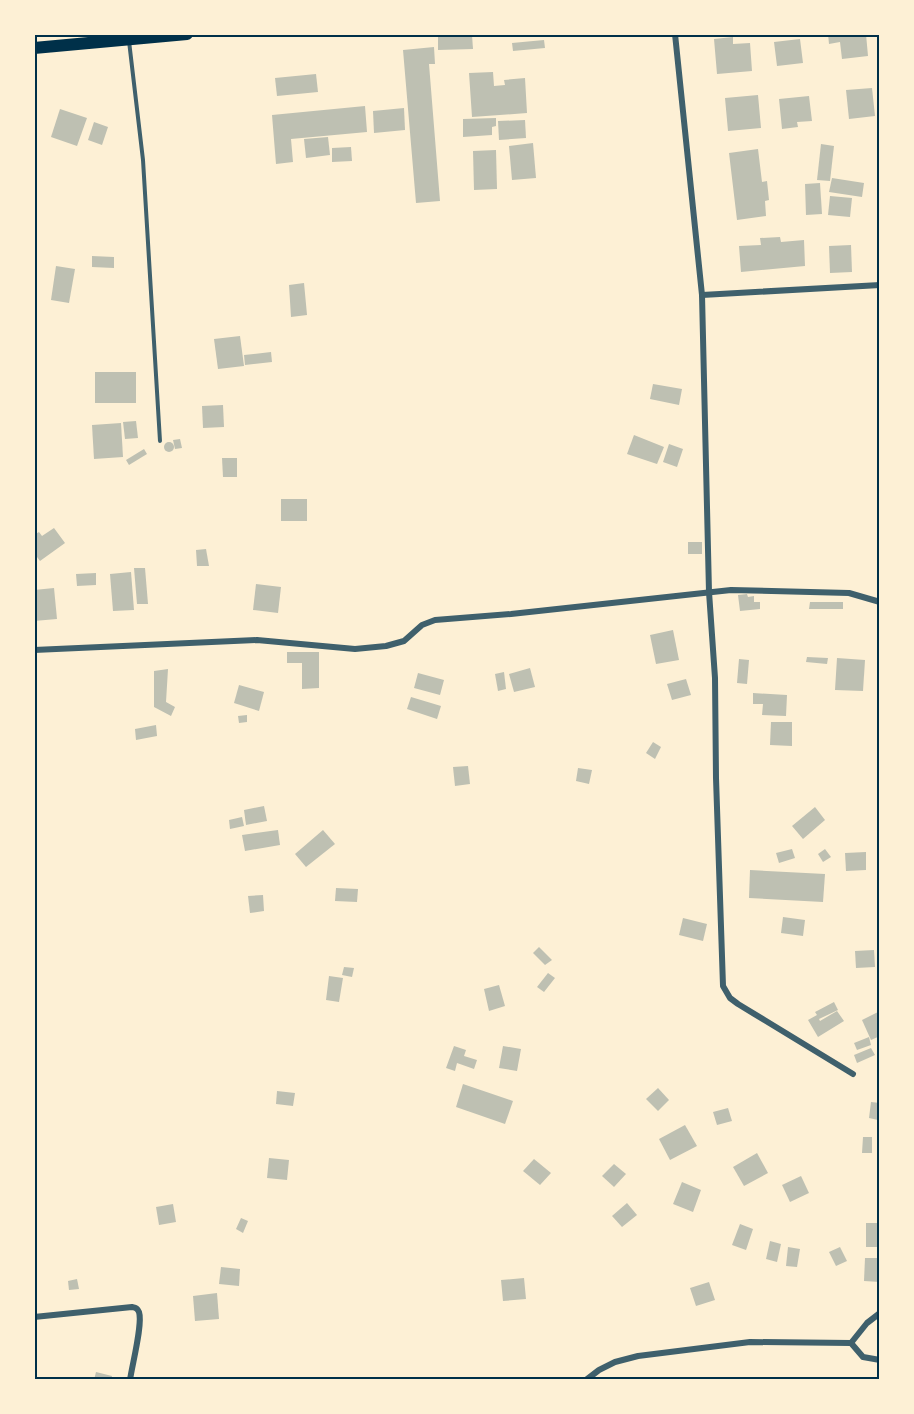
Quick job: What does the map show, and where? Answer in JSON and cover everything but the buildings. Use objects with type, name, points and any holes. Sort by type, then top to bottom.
[{"type":"main road","points":[[34,48],[129,37],[187,34]]},
{"type":"street","points":[[675,34],[702,295],[709,592],[715,678],[723,986],[730,998],[738,1004],[853,1074]]},
{"type":"street","points":[[702,295],[879,285]]},
{"type":"street","points":[[34,651],[257,640],[355,649],[386,646],[404,641],[422,625],[435,620],[731,590],[849,593],[879,603]]},
{"type":"street","points":[[34,1317],[132,1306],[136,1308],[140,1322],[130,1380]]},
{"type":"street","points":[[850,1343],[879,1313]]},
{"type":"street","points":[[586,1380],[615,1362],[638,1356],[750,1342],[850,1343],[863,1357],[879,1360]]},
{"type":"lane","points":[[129,37],[143,160],[160,441]]}]
